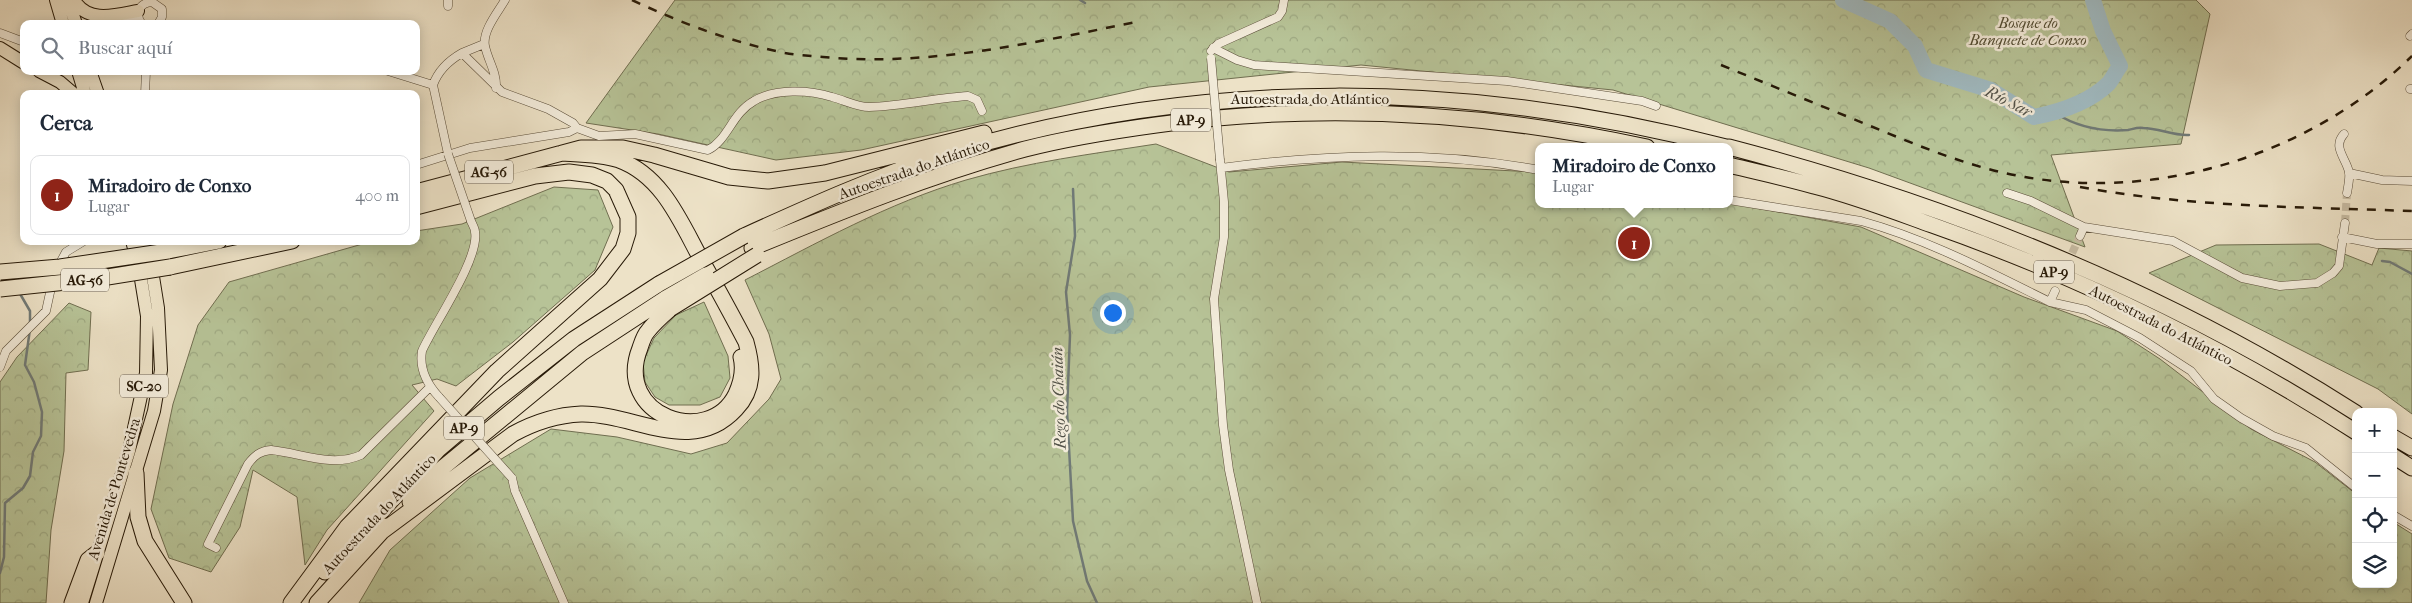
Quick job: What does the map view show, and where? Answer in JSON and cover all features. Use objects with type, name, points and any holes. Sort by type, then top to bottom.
[{"type":"highway","points":[[56,0],[62,20]]},
{"type":"highway","points":[[68,0],[75,20]]},
{"type":"highway","points":[[74,0],[88,13],[97,16],[140,18]]},
{"type":"highway","points":[[0,48],[20,60]]},
{"type":"highway","points":[[47,75],[60,82],[69,90]]},
{"type":"highway","points":[[79,75],[84,90]]},
{"type":"highway","points":[[91,75],[97,90]]},
{"type":"highway","name":"Autoestrada do Atlántico","points":[[318,603],[380,533],[440,470],[582,353],[668,304],[751,246],[833,196],[942,155],[1128,111],[1227,99],[1306,96],[1437,99],[1506,105],[1616,121],[1711,143]]},
{"type":"highway","points":[[562,153],[581,148],[623,148],[729,177],[768,181],[825,173],[978,135],[1099,112],[1128,111]]},
{"type":"highway","name":"Autoestrada do Atlántico","points":[[297,603],[356,536],[439,449],[499,398],[574,339],[659,284],[853,206],[950,171],[1076,137],[1209,118],[1306,112],[1419,114],[1507,124],[1623,143]]},
{"type":"highway","name":"Autoestrada do Atlántico","points":[[1733,148],[1818,170],[2035,246],[2182,313],[2352,410]]},
{"type":"highway","points":[[380,533],[513,434],[536,422],[561,416],[583,414],[608,416],[685,433],[703,430],[720,424],[730,416],[746,394],[752,381],[752,364],[746,342],[671,203],[649,178],[635,168],[618,160],[601,156],[562,153]]},
{"type":"highway","name":"AG-56","points":[[420,191],[562,153]]},
{"type":"highway","points":[[480,189],[502,180],[557,166],[591,163],[610,167],[644,186],[662,208],[738,342],[743,364],[738,389],[728,405],[718,415],[683,422],[666,417],[653,408],[638,390],[634,362],[646,332],[668,304]]},
{"type":"highway","name":"Autoestrada do Atlántico","points":[[1733,167],[1814,186],[1862,200],[2028,261],[2176,329],[2318,407],[2352,429]]},
{"type":"highway","points":[[291,603],[347,527],[497,371],[600,280],[623,249],[628,233],[628,217],[623,202],[616,190],[607,181],[592,175],[569,172],[480,189]]},
{"type":"highway","name":"AG-56","points":[[420,206],[480,189]]},
{"type":"highway","name":"SC-20","points":[[134,245],[145,265]]},
{"type":"highway","name":"SC-20","points":[[144,245],[145,265]]},
{"type":"highway","points":[[154,245],[159,277],[156,290]]},
{"type":"highway","name":"AG-56","points":[[0,272],[60,267],[198,245]]},
{"type":"highway","name":"AG-56","points":[[0,289],[95,279],[170,267],[273,245]]},
{"type":"highway","name":"Avenida de Pontevedra","points":[[96,603],[154,411],[160,370],[156,290],[145,265]]},
{"type":"highway","name":"Avenida de Pontevedra","points":[[82,603],[129,451],[146,373],[147,316],[145,265]]},
{"type":"highway","points":[[2397,439],[2412,448]]},
{"type":"highway","points":[[2397,459],[2412,468]]},
{"type":"highway","points":[[136,473],[138,517],[142,534],[150,551],[184,603]]},
{"type":"highway","points":[[72,603],[88,560],[97,553]]},
{"type":"street","points":[[496,88],[497,79],[484,44],[490,25],[505,0]]},
{"type":"street","points":[[1213,48],[1274,20],[1281,15],[1284,0]]},
{"type":"street","points":[[140,18],[147,2],[162,4],[163,13],[160,20]]},
{"type":"street","points":[[0,33],[20,40]]},
{"type":"street","points":[[484,44],[451,59],[440,72],[434,85],[448,154],[475,232],[472,251],[461,278],[422,351],[422,368],[430,387],[512,478],[564,603]]},
{"type":"street","points":[[1213,48],[1211,58],[1224,237],[1214,299],[1223,425],[1229,470],[1257,603]]},
{"type":"street","points":[[1213,48],[1229,57],[1254,65],[1507,81],[1642,102],[1656,106]]},
{"type":"street","points":[[462,53],[502,92],[548,109],[573,123],[576,128],[599,136],[635,134],[708,150],[717,145],[737,113],[754,100],[772,93],[806,93],[830,96],[866,107],[897,106],[968,96],[977,100],[982,111]]},
{"type":"street","points":[[145,90],[146,75]]},
{"type":"street","points":[[401,75],[434,85]]},
{"type":"street","points":[[420,164],[470,148],[569,132],[576,128]]},
{"type":"street","points":[[2344,134],[2340,139],[2339,148],[2349,173],[2347,193]]},
{"type":"street","points":[[1220,164],[1358,156],[1414,155],[1535,169]]},
{"type":"street","points":[[2349,173],[2382,180],[2412,181]]},
{"type":"street","points":[[2007,193],[2031,201],[2084,227],[2173,241],[2242,278],[2280,286],[2317,283],[2328,278],[2338,266],[2345,223]]},
{"type":"street","points":[[1733,201],[1861,221],[1882,227],[1961,259],[2050,302],[2086,310],[2140,338],[2191,371],[2214,399],[2241,418],[2273,436],[2306,448],[2352,485]]},
{"type":"street","points":[[2080,236],[2084,227]]},
{"type":"street","points":[[2341,240],[2377,244],[2412,244]]},
{"type":"street","points":[[0,367],[3,350],[46,311],[54,274],[66,252],[77,245]]},
{"type":"street","points":[[2050,302],[2056,291]]},
{"type":"street","points":[[216,548],[208,544],[248,464],[255,456],[262,451],[271,450],[333,461],[361,455],[430,387]]},
{"type":"street","points":[[2397,517],[2412,526]]},
{"type":"green space","name":"Bosque do Banquete de Conxo","points":[[675,0],[2196,0],[2210,14],[2181,144],[2051,155],[2085,247],[1869,168],[1613,90],[1361,65],[1149,87],[861,150],[776,160],[658,134],[586,123]]},
{"type":"green space","points":[[1156,144],[1229,172],[1342,162],[1534,172],[1535,208],[1733,208],[1733,204],[1861,227],[2024,297],[2117,331],[2160,359],[2251,429],[2315,462],[2352,491],[2352,588],[2397,588],[2397,525],[2412,534],[2412,603],[359,603],[390,550],[470,478],[551,429],[617,437],[691,454],[727,443],[769,399],[781,379],[769,334],[745,280],[826,238],[909,200],[966,180],[1013,168]]},
{"type":"green space","points":[[554,187],[598,190],[613,227],[595,270],[513,342],[456,386],[437,379],[412,385],[434,411],[327,530],[305,565],[297,497],[253,470],[240,527],[211,572],[169,558],[151,509],[173,404],[198,325],[229,282],[359,245],[420,245],[420,230],[462,224]]},
{"type":"green space","points":[[2319,244],[2372,265],[2379,248],[2412,251],[2412,414],[2378,389],[2149,273],[2216,245]]},
{"type":"green space","points":[[704,302],[728,356],[730,378],[720,397],[700,405],[669,405],[655,397],[645,382],[643,362],[654,338],[676,315]]},
{"type":"green space","points":[[69,303],[91,312],[88,370],[66,373],[64,451],[51,530],[46,603],[0,603],[0,382],[17,357]]},
{"type":"waterway","name":"Rego do Chaián","points":[[1080,0],[1085,3]]},
{"type":"waterway","name":"Río Sar","points":[[1843,0],[1890,21],[1915,46],[1926,70],[1991,90],[2034,117],[2064,109],[2093,96],[2109,83],[2120,66],[2103,31],[2093,0]]},
{"type":"waterway","points":[[2055,113],[2072,122],[2099,129],[2128,130],[2141,128],[2189,135]]},
{"type":"waterway","name":"Rego do Chaián","points":[[1073,189],[1075,236],[1066,292],[1070,335],[1067,411],[1073,521],[1087,581],[1097,603]]},
{"type":"waterway","points":[[2382,261],[2390,262],[2412,274]]},
{"type":"waterway","points":[[19,292],[30,311],[30,324]]},
{"type":"waterway","points":[[0,573],[4,557],[5,503],[23,488],[30,476],[33,452],[41,436],[42,412],[34,382],[25,365],[30,329]]},
{"type":"tunnel","points":[[2345,223],[2347,193]]},
{"type":"tunnel","points":[[2067,264],[2080,236]]},
{"type":"railway","points":[[632,0],[707,31],[765,49],[799,55],[863,59],[903,59],[983,51],[1141,21]]},
{"type":"railway","points":[[1721,65],[1945,156],[2005,173],[2077,183],[2130,182],[2182,175],[2233,162],[2282,143],[2329,119],[2373,90],[2412,56]]},
{"type":"railway","points":[[2080,187],[2162,199],[2245,205],[2412,211]]},
{"type":"place","name":"Miradoiro de Conxo","points":[[1634,243]]}]
